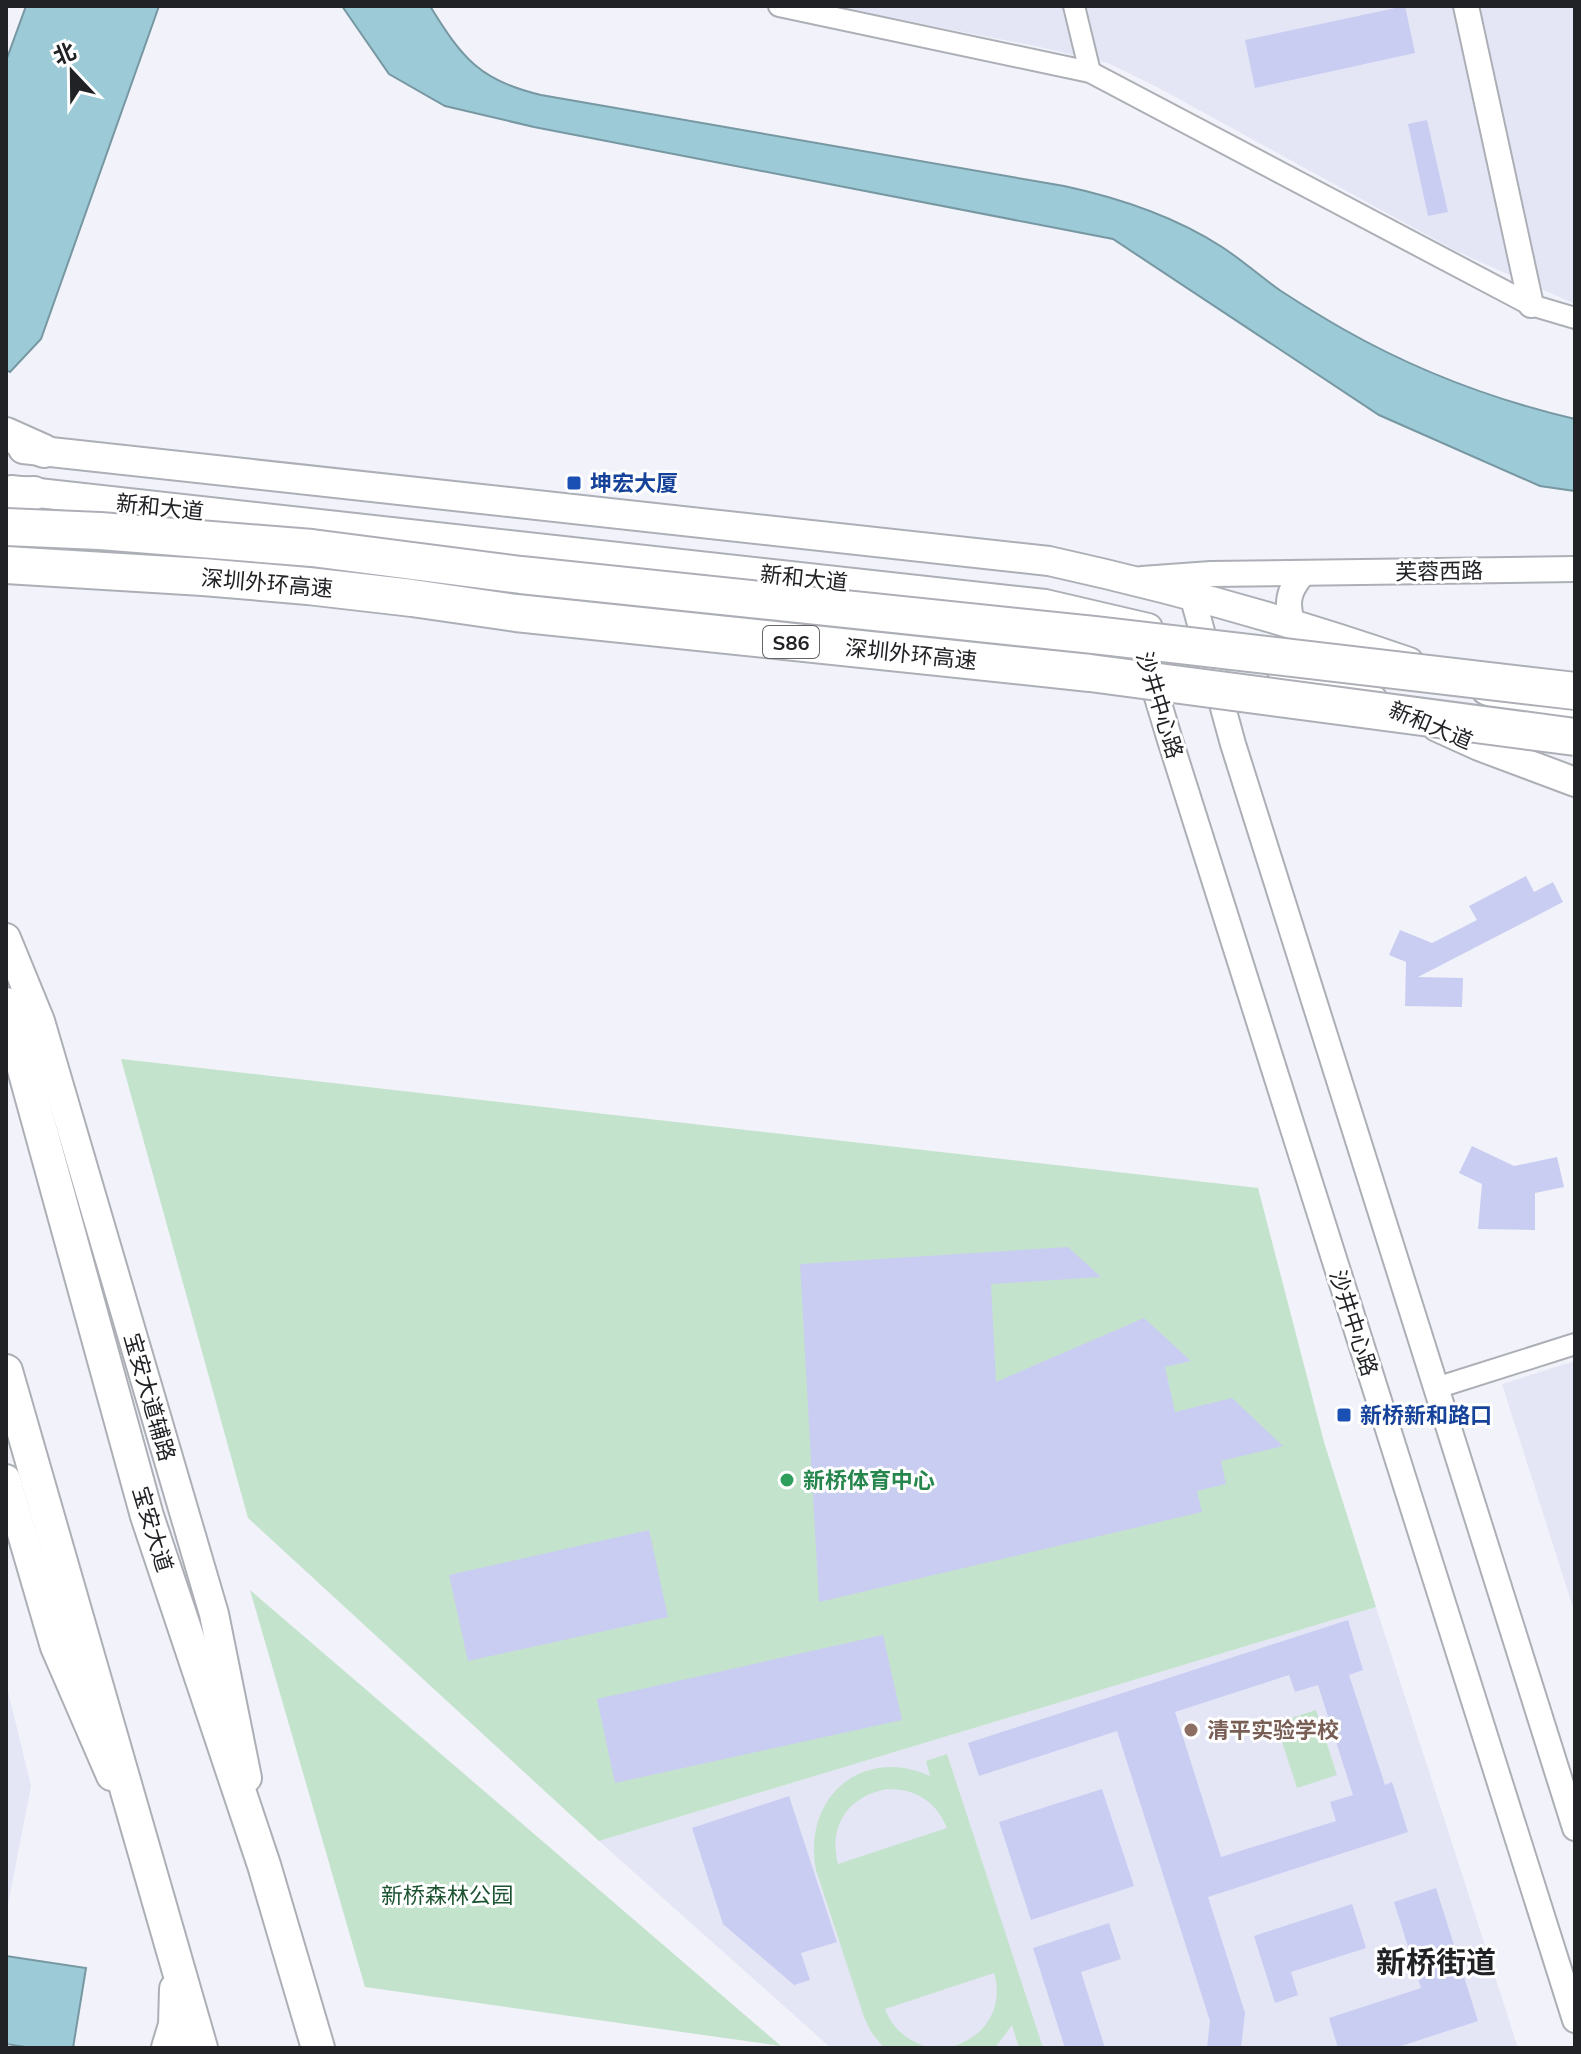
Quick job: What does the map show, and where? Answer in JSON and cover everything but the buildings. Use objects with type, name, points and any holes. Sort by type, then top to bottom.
[{"type":"highway","name":"深圳外环高速","points":[[6,527],[131,533],[312,548],[521,575],[1575,691]]},
{"type":"highway","name":"深圳外环高速","points":[[6,565],[322,588],[516,613],[1090,673],[1575,737]]},
{"type":"main road","points":[[6,434],[44,451]]},
{"type":"main road","name":"新和大道","points":[[6,446],[1049,561],[1293,623],[1436,671],[1575,723]]},
{"type":"main road","name":"新和大道","points":[[15,492],[1045,604],[1136,625],[1297,673],[1575,782]]},
{"type":"main road","name":"宝安大道辅路","points":[[6,938],[40,1021],[214,1614],[264,1865]]},
{"type":"main road","name":"宝安大道","points":[[6,1004],[147,1516],[264,1865],[318,2048]]},
{"type":"main road","points":[[6,1371],[201,2048]]},
{"type":"main road","points":[[6,1479],[55,1647],[145,1854]]},
{"type":"main road","points":[[288,1943],[339,2048]]},
{"type":"main road","points":[[168,2048],[175,2025],[176,1961]]},
{"type":"street","points":[[779,6],[1090,72],[1531,305],[1575,318]]},
{"type":"street","points":[[1074,6],[1090,72]]},
{"type":"street","points":[[1466,6],[1531,305]]},
{"type":"street","name":"芙蓉西路","points":[[1132,580],[1211,574],[1575,569]]},
{"type":"street","points":[[1293,623],[1289,596],[1292,587],[1304,573]]},
{"type":"street","points":[[1192,595],[1238,759],[1575,1828]]},
{"type":"street","name":"沙井中心路","points":[[1136,625],[1575,2020]]},
{"type":"street","points":[[1436,1388],[1575,1344]]},
{"type":"shaded area","points":[[832,6],[1575,6],[1575,304],[1456,251],[1108,63]]},
{"type":"shaded area","points":[[1575,1361],[1575,1614],[1502,1384]]},
{"type":"shaded area","name":"清平实验学校","points":[[1376,1607],[1518,2048],[831,2048],[599,1841]]},
{"type":"shaded area","points":[[6,1683],[31,1786],[6,1915]]},
{"type":"green space","name":"新桥体育中心","points":[[121,1059],[1258,1188],[1324,1442],[1376,1607],[599,1841],[248,1518]]},
{"type":"green space","name":"新桥森林公园","points":[[250,1590],[781,2046],[365,1987]]},
{"type":"green space","points":[[1316,1710],[1337,1775],[1297,1788],[1276,1723]]},
{"type":"green space","points":[[947,1754],[1043,2048],[1019,2048],[1012,2025],[995,2048],[947,2048],[971,2038],[988,2021],[996,1999],[994,1973],[885,2009],[892,2023],[903,2034],[931,2048],[884,2048],[864,2017],[816,1870],[814,1844],[818,1821],[828,1800],[842,1784],[860,1773],[882,1767],[905,1768],[930,1776],[926,1761]],"holes":[[[887,1789],[924,1798],[937,1811],[947,1828],[838,1864],[836,1837],[844,1814],[862,1798]]]},
{"type":"water","points":[[26,6],[159,6],[41,339],[10,372],[6,370],[6,61]]},
{"type":"water","points":[[342,6],[430,6],[452,40],[475,65],[502,82],[541,95],[1064,186],[1146,209],[1204,236],[1304,306],[1398,358],[1485,393],[1575,419],[1575,491],[1540,486],[1379,415],[1113,239],[534,127],[445,106],[389,74]]},
{"type":"water","points":[[6,1956],[86,1968],[73,2048],[32,2048],[6,2044]]},
{"type":"place","name":"坤宏大厦","points":[[574,483]]},
{"type":"place","name":"新桥新和路口","points":[[1344,1415]]},
{"type":"place","name":"新桥体育中心","points":[[787,1480]]},
{"type":"place","name":"清平实验学校","points":[[1191,1730]]},
{"type":"district","name":"新桥街道","points":[[1436,1962]]}]
